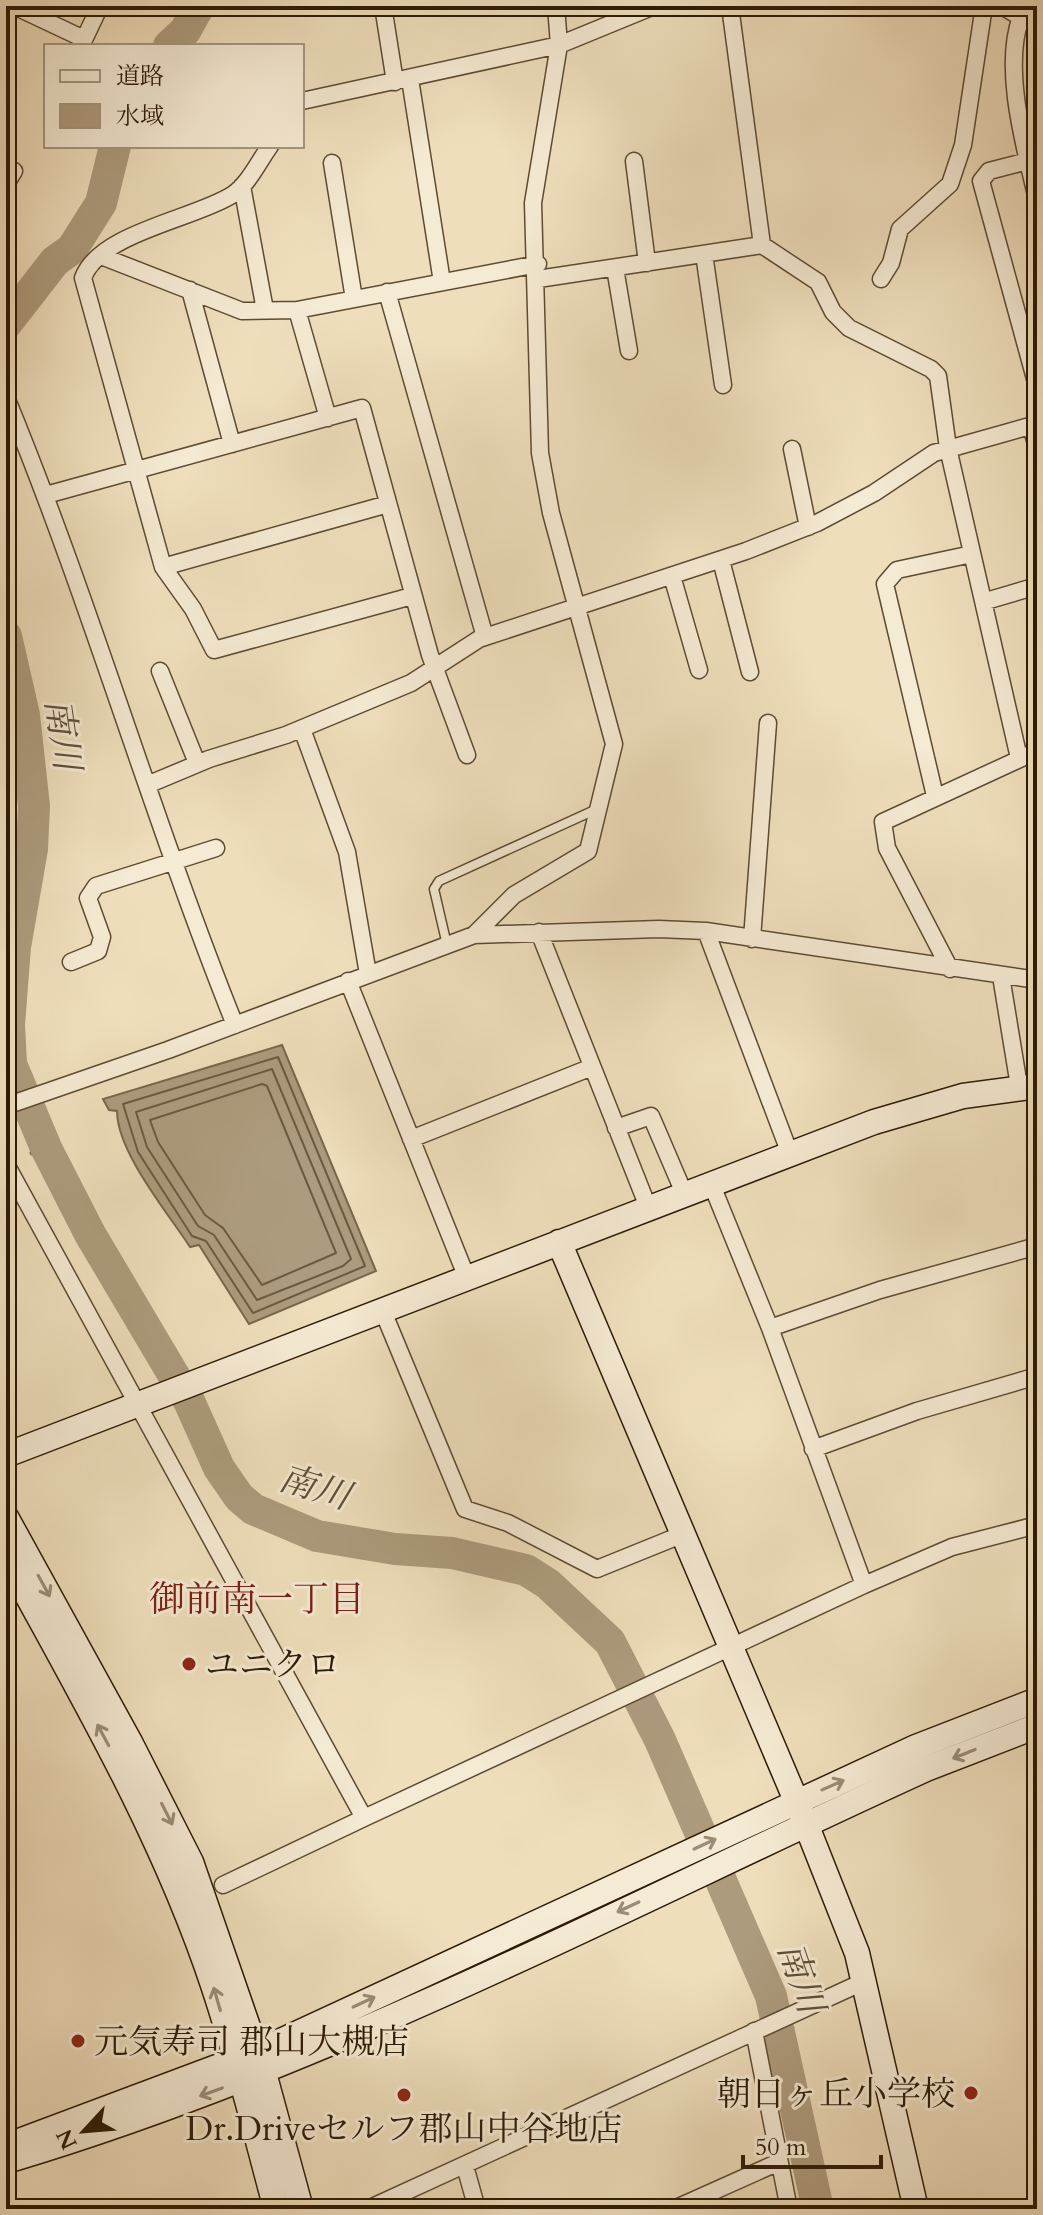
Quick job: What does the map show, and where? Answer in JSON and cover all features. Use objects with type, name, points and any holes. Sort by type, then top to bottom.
[{"type":"street","points":[[14,6],[82,42],[100,6]]},
{"type":"street","points":[[383,6],[402,80],[442,282]]},
{"type":"street","points":[[474,935],[514,895],[588,851],[614,744],[551,513],[540,453],[534,193],[559,45],[556,6]]},
{"type":"street","points":[[730,6],[762,245]]},
{"type":"street","points":[[881,279],[893,257],[900,229],[950,184],[963,145],[984,6]]},
{"type":"street","points":[[1002,6],[1037,27]]},
{"type":"street","points":[[304,101],[559,45],[650,7]]},
{"type":"street","points":[[1021,17],[1015,38],[1016,93],[1037,199]]},
{"type":"street","points":[[269,148],[242,186],[216,203],[137,235],[101,256],[89,266],[83,278],[163,567],[193,609],[214,650],[412,596]]},
{"type":"street","points":[[634,161],[647,263]]},
{"type":"street","points":[[1028,161],[989,171],[981,181],[1037,386]]},
{"type":"street","points":[[332,163],[354,299]]},
{"type":"street","points":[[242,186],[265,310]]},
{"type":"street","points":[[101,256],[242,311],[297,310],[442,282],[615,268],[762,245],[818,282],[833,312],[849,328],[936,374],[948,448],[986,601],[1019,758]]},
{"type":"street","points":[[704,254],[723,385]]},
{"type":"street","points":[[615,268],[629,351]]},
{"type":"street","points":[[190,290],[232,444]]},
{"type":"street","points":[[387,292],[485,637]]},
{"type":"street","points":[[297,310],[328,418]]},
{"type":"street","points":[[6,397],[46,495],[174,862],[235,1025]]},
{"type":"street","points":[[46,495],[362,408],[412,596],[467,755]]},
{"type":"street","points":[[147,785],[197,763],[302,729],[436,669],[485,637],[721,560],[808,527],[845,510],[926,457],[948,448],[1034,424],[1037,448]]},
{"type":"street","points":[[792,449],[808,527]]},
{"type":"street","points":[[163,567],[388,504]]},
{"type":"street","points":[[935,796],[885,584],[897,570],[972,554]]},
{"type":"street","points":[[721,560],[750,672]]},
{"type":"street","points":[[672,576],[699,670]]},
{"type":"street","points":[[986,601],[1037,586]]},
{"type":"street","points":[[160,671],[197,763]]},
{"type":"street","points":[[752,939],[768,723]]},
{"type":"street","points":[[302,729],[347,852],[368,974]]},
{"type":"street","points":[[950,969],[896,868],[883,832],[885,818],[1037,751]]},
{"type":"street","points":[[71,962],[98,951],[102,937],[89,901],[94,888],[161,863],[174,862],[216,848]]},
{"type":"street","points":[[706,931],[790,1154]]},
{"type":"street","points":[[6,1106],[235,1025],[474,935],[706,931],[1037,980]]},
{"type":"street","points":[[539,932],[648,1207]]},
{"type":"street","points":[[6,1455],[684,1193],[914,1109],[1028,1086],[1001,976]]},
{"type":"street","points":[[348,981],[467,1278]]},
{"type":"street","points":[[411,1139],[592,1067]]},
{"type":"street","points":[[616,1128],[651,1116],[684,1193]]},
{"type":"street","points":[[6,1164],[141,1404],[364,1818]]},
{"type":"street","points":[[711,1183],[770,1328],[864,1585]]},
{"type":"street","points":[[559,1242],[806,1824],[857,1953],[916,2209]]},
{"type":"street","points":[[770,1328],[894,1285],[1037,1246]]},
{"type":"street","points":[[382,1309],[465,1509],[508,1523],[597,1569],[681,1535]]},
{"type":"street","points":[[813,1449],[917,1411],[1037,1376]]},
{"type":"street","points":[[6,1517],[130,1742],[191,1862],[249,2067],[276,2209]]},
{"type":"street","points":[[223,1885],[730,1645],[864,1585],[952,1547],[1037,1525]]},
{"type":"street","points":[[6,1557],[108,1745],[166,1869],[249,2067],[301,2209]]},
{"type":"street","points":[[6,2146],[249,2067],[795,1802],[916,1747],[1037,1700]]},
{"type":"street","points":[[6,2161],[90,2136],[698,1875],[926,1769],[1037,1726]]},
{"type":"street","points":[[368,2209],[865,1981]]},
{"type":"street","points":[[755,2031],[789,2209]]},
{"type":"street","points":[[674,2209],[779,2162]]},
{"type":"street","points":[[465,2166],[477,2209]]},
{"type":"lane","points":[[447,945],[434,889],[439,881],[597,808]]},
{"type":"water","points":[[282,1045],[376,1271],[249,1324],[199,1245],[190,1247],[145,1182],[125,1145],[117,1111],[109,1110],[103,1099]]},
{"type":"waterway","name":"南川","points":[[171,44],[185,31],[199,6]]},
{"type":"waterway","name":"南川","points":[[6,324],[55,261],[72,249],[101,203],[115,148]]},
{"type":"waterway","name":"南川","points":[[6,636],[24,715],[34,806],[32,849],[15,947],[9,1025],[11,1064],[46,1148],[90,1234],[189,1401],[219,1468],[239,1497],[253,1509],[317,1536],[395,1549],[452,1553],[526,1570],[548,1584],[610,1642],[660,1740],[771,1996],[818,2209]]},
{"type":"waterway","points":[[32,1153],[46,1148]]},
{"type":"place","name":"ユニクロ","points":[[189,1664]]},
{"type":"place","name":"元気寿司 郡山大槻店","points":[[78,2041]]},
{"type":"place","name":"朝日ヶ丘小学校","points":[[971,2093]]},
{"type":"place","name":"Dr.Driveセルフ郡山中谷地店","points":[[404,2095]]},
{"type":"district","name":"御前南一丁目","points":[[257,1598]]}]
